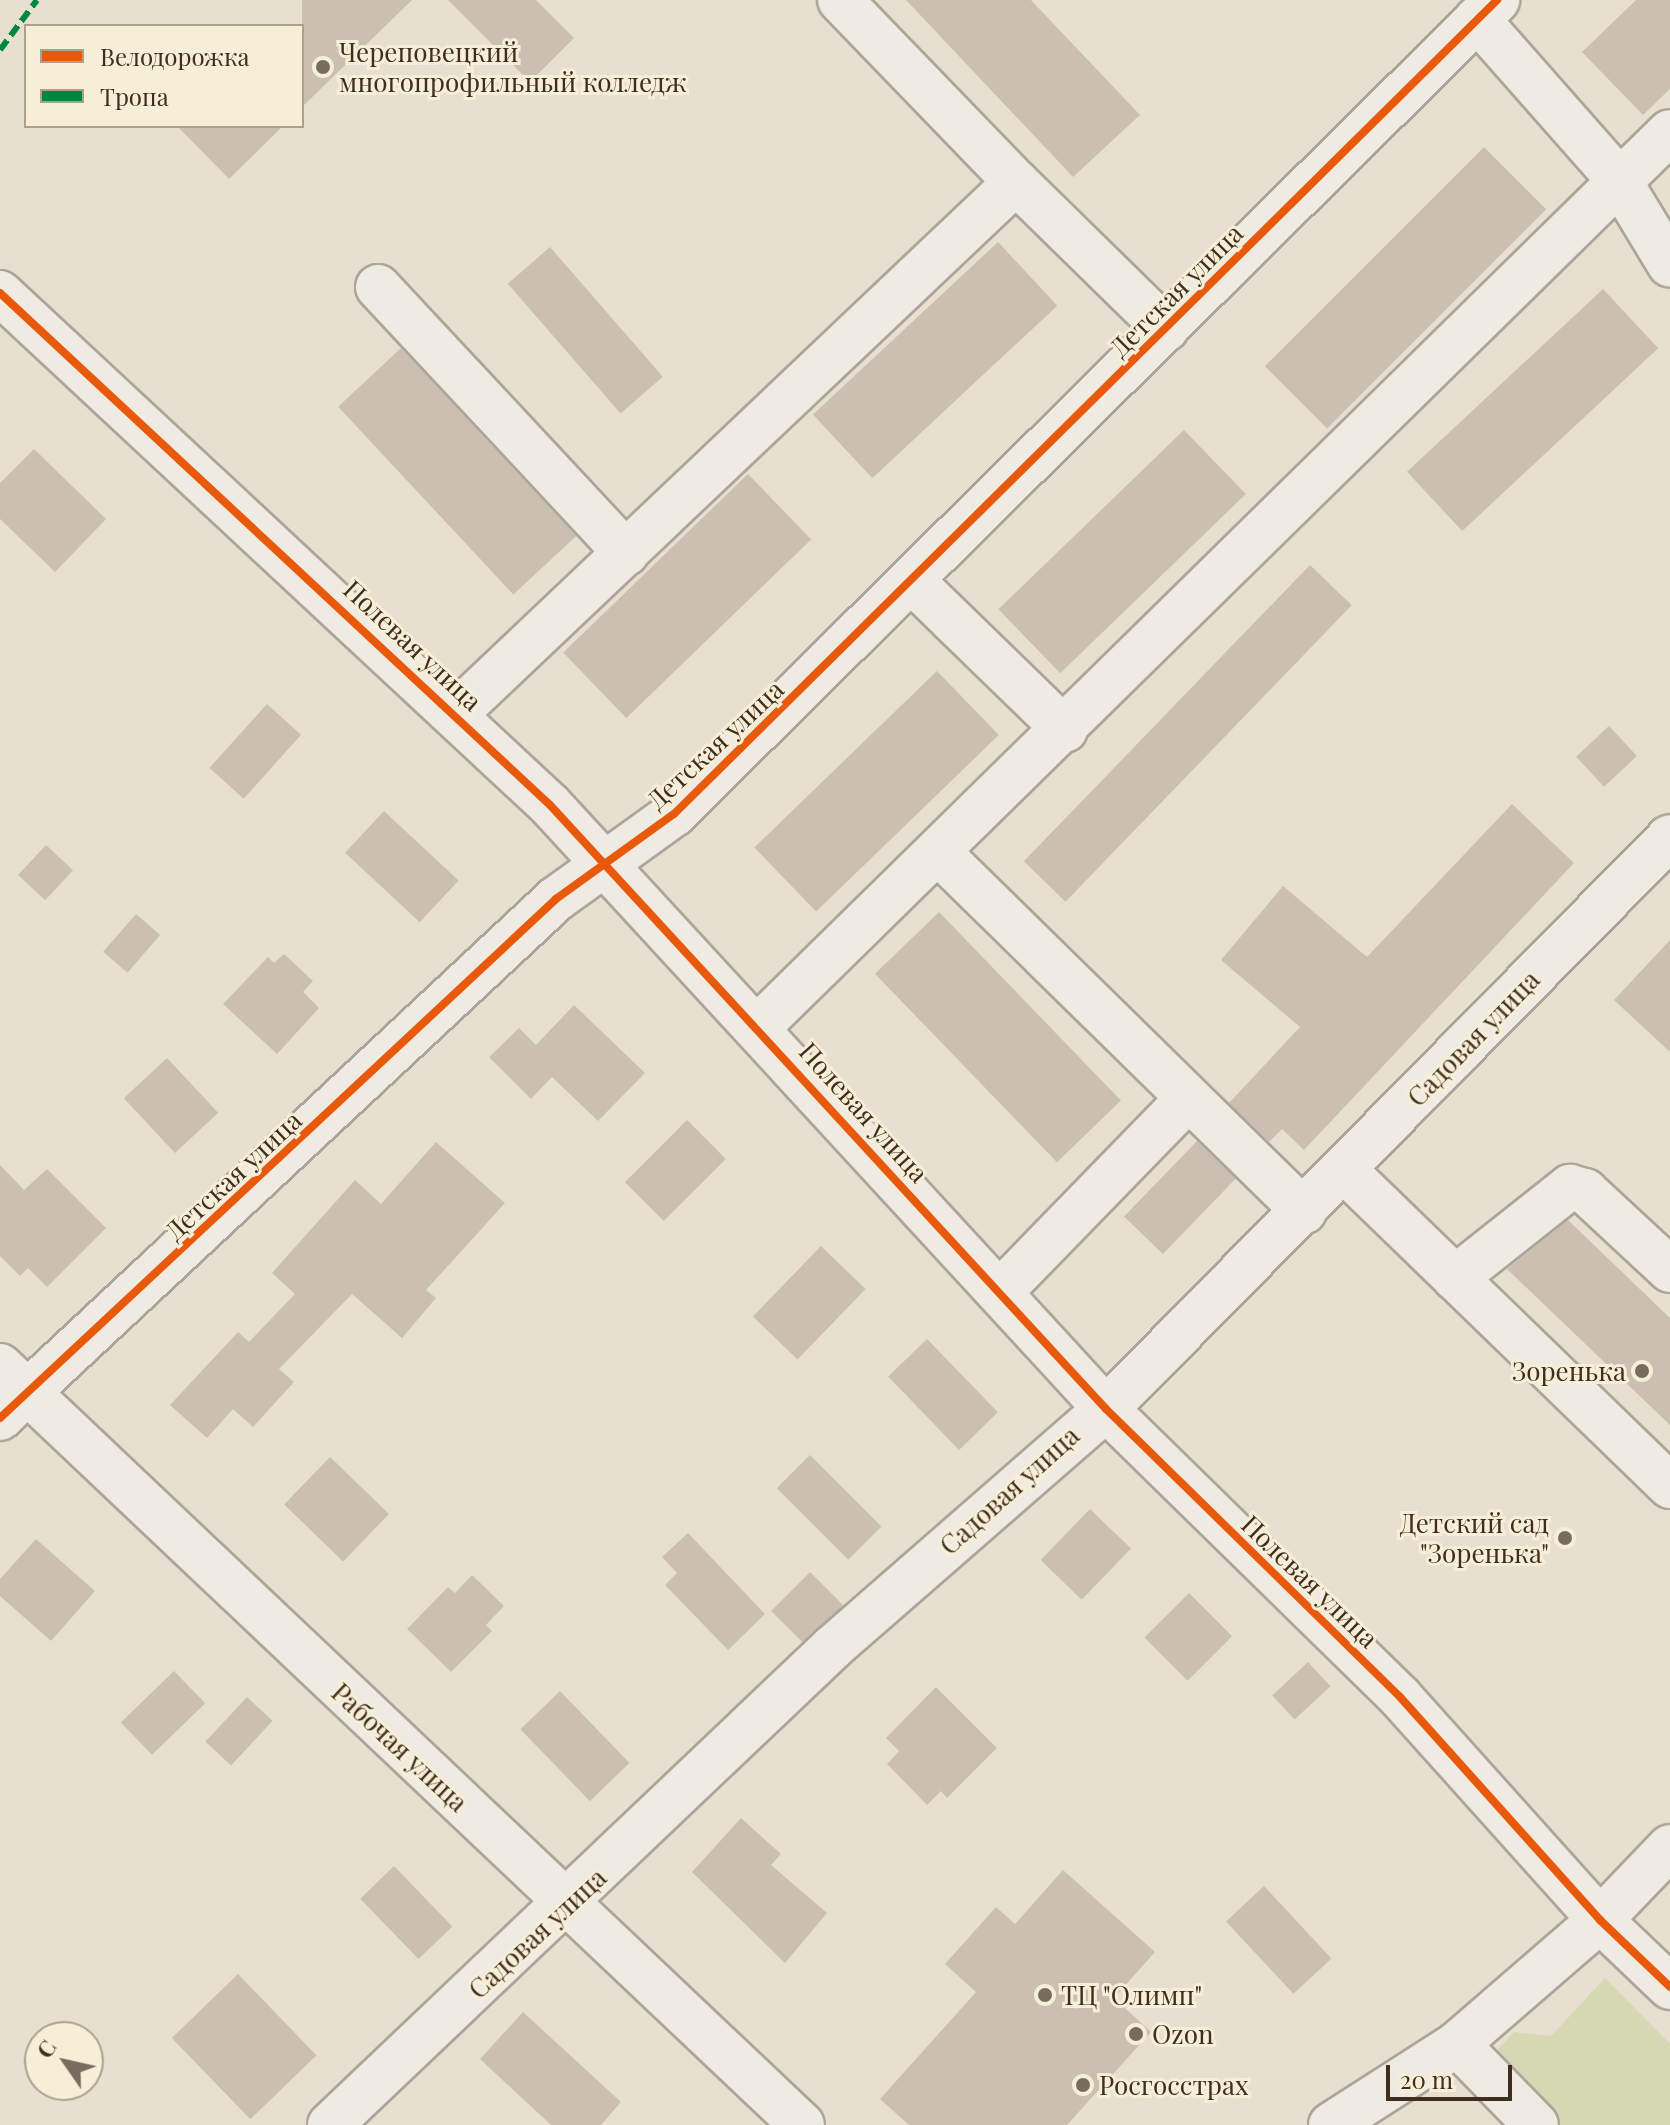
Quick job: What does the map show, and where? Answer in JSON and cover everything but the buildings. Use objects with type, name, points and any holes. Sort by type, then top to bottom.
[{"type":"street","points":[[840,0],[1016,182],[1166,329]]},
{"type":"street","points":[[1487,10],[1618,179],[1670,265]]},
{"type":"street","name":"Детская улица","points":[[9,1393],[604,861],[674,814],[913,582],[1487,10]]},
{"type":"street","points":[[759,1026],[1065,730],[1618,179],[1670,132]]},
{"type":"street","points":[[457,712],[1016,182]]},
{"type":"street","points":[[378,287],[626,553]]},
{"type":"street","name":"Полевая улица","points":[[5,308],[457,712],[604,861],[759,1026],[1106,1409],[1400,1697],[1600,1920],[1670,1987]]},
{"type":"street","points":[[913,582],[1065,730]]},
{"type":"street","name":"Садовая улица","points":[[330,2125],[568,1906],[833,1647],[1106,1409],[1670,837]]},
{"type":"street","points":[[938,852],[1187,1100],[1304,1211]]},
{"type":"street","points":[[1000,1292],[1187,1100]]},
{"type":"street","points":[[1344,1170],[1670,1486]]},
{"type":"street","points":[[1455,1278],[1570,1187],[1585,1191],[1670,1270]]},
{"type":"street","name":"Рабочая улица","points":[[9,1393],[802,2125]]},
{"type":"street","points":[[1331,2125],[1457,2044],[1600,1920],[1670,1847]]},
{"type":"street","points":[[1457,2044],[1536,2125]]},
{"type":"green space","points":[[1605,1978],[1670,2044],[1670,2125],[1550,2125],[1494,2066],[1498,2049],[1514,2032],[1551,2036]]},
{"type":"marked path","points":[[0,50],[37,0]]},
{"type":"cycle path","points":[[0,1418],[556,899],[674,814],[1497,0]]},
{"type":"cycle path","points":[[0,293],[550,805],[1106,1409],[1400,1697],[1600,1920],[1670,1987]]},
{"type":"place","name":"Череповецкий многопрофильный колледж","points":[[323,67]]},
{"type":"place","name":"Зоренька","points":[[1642,1371]]},
{"type":"place","name":"Детский сад \"Зоренька\"","points":[[1565,1538]]},
{"type":"place","name":"ТЦ \"Олимп\"","points":[[1045,1995]]},
{"type":"place","name":"Ozon","points":[[1136,2034]]},
{"type":"place","name":"Росгосстрах","points":[[1083,2085]]}]
